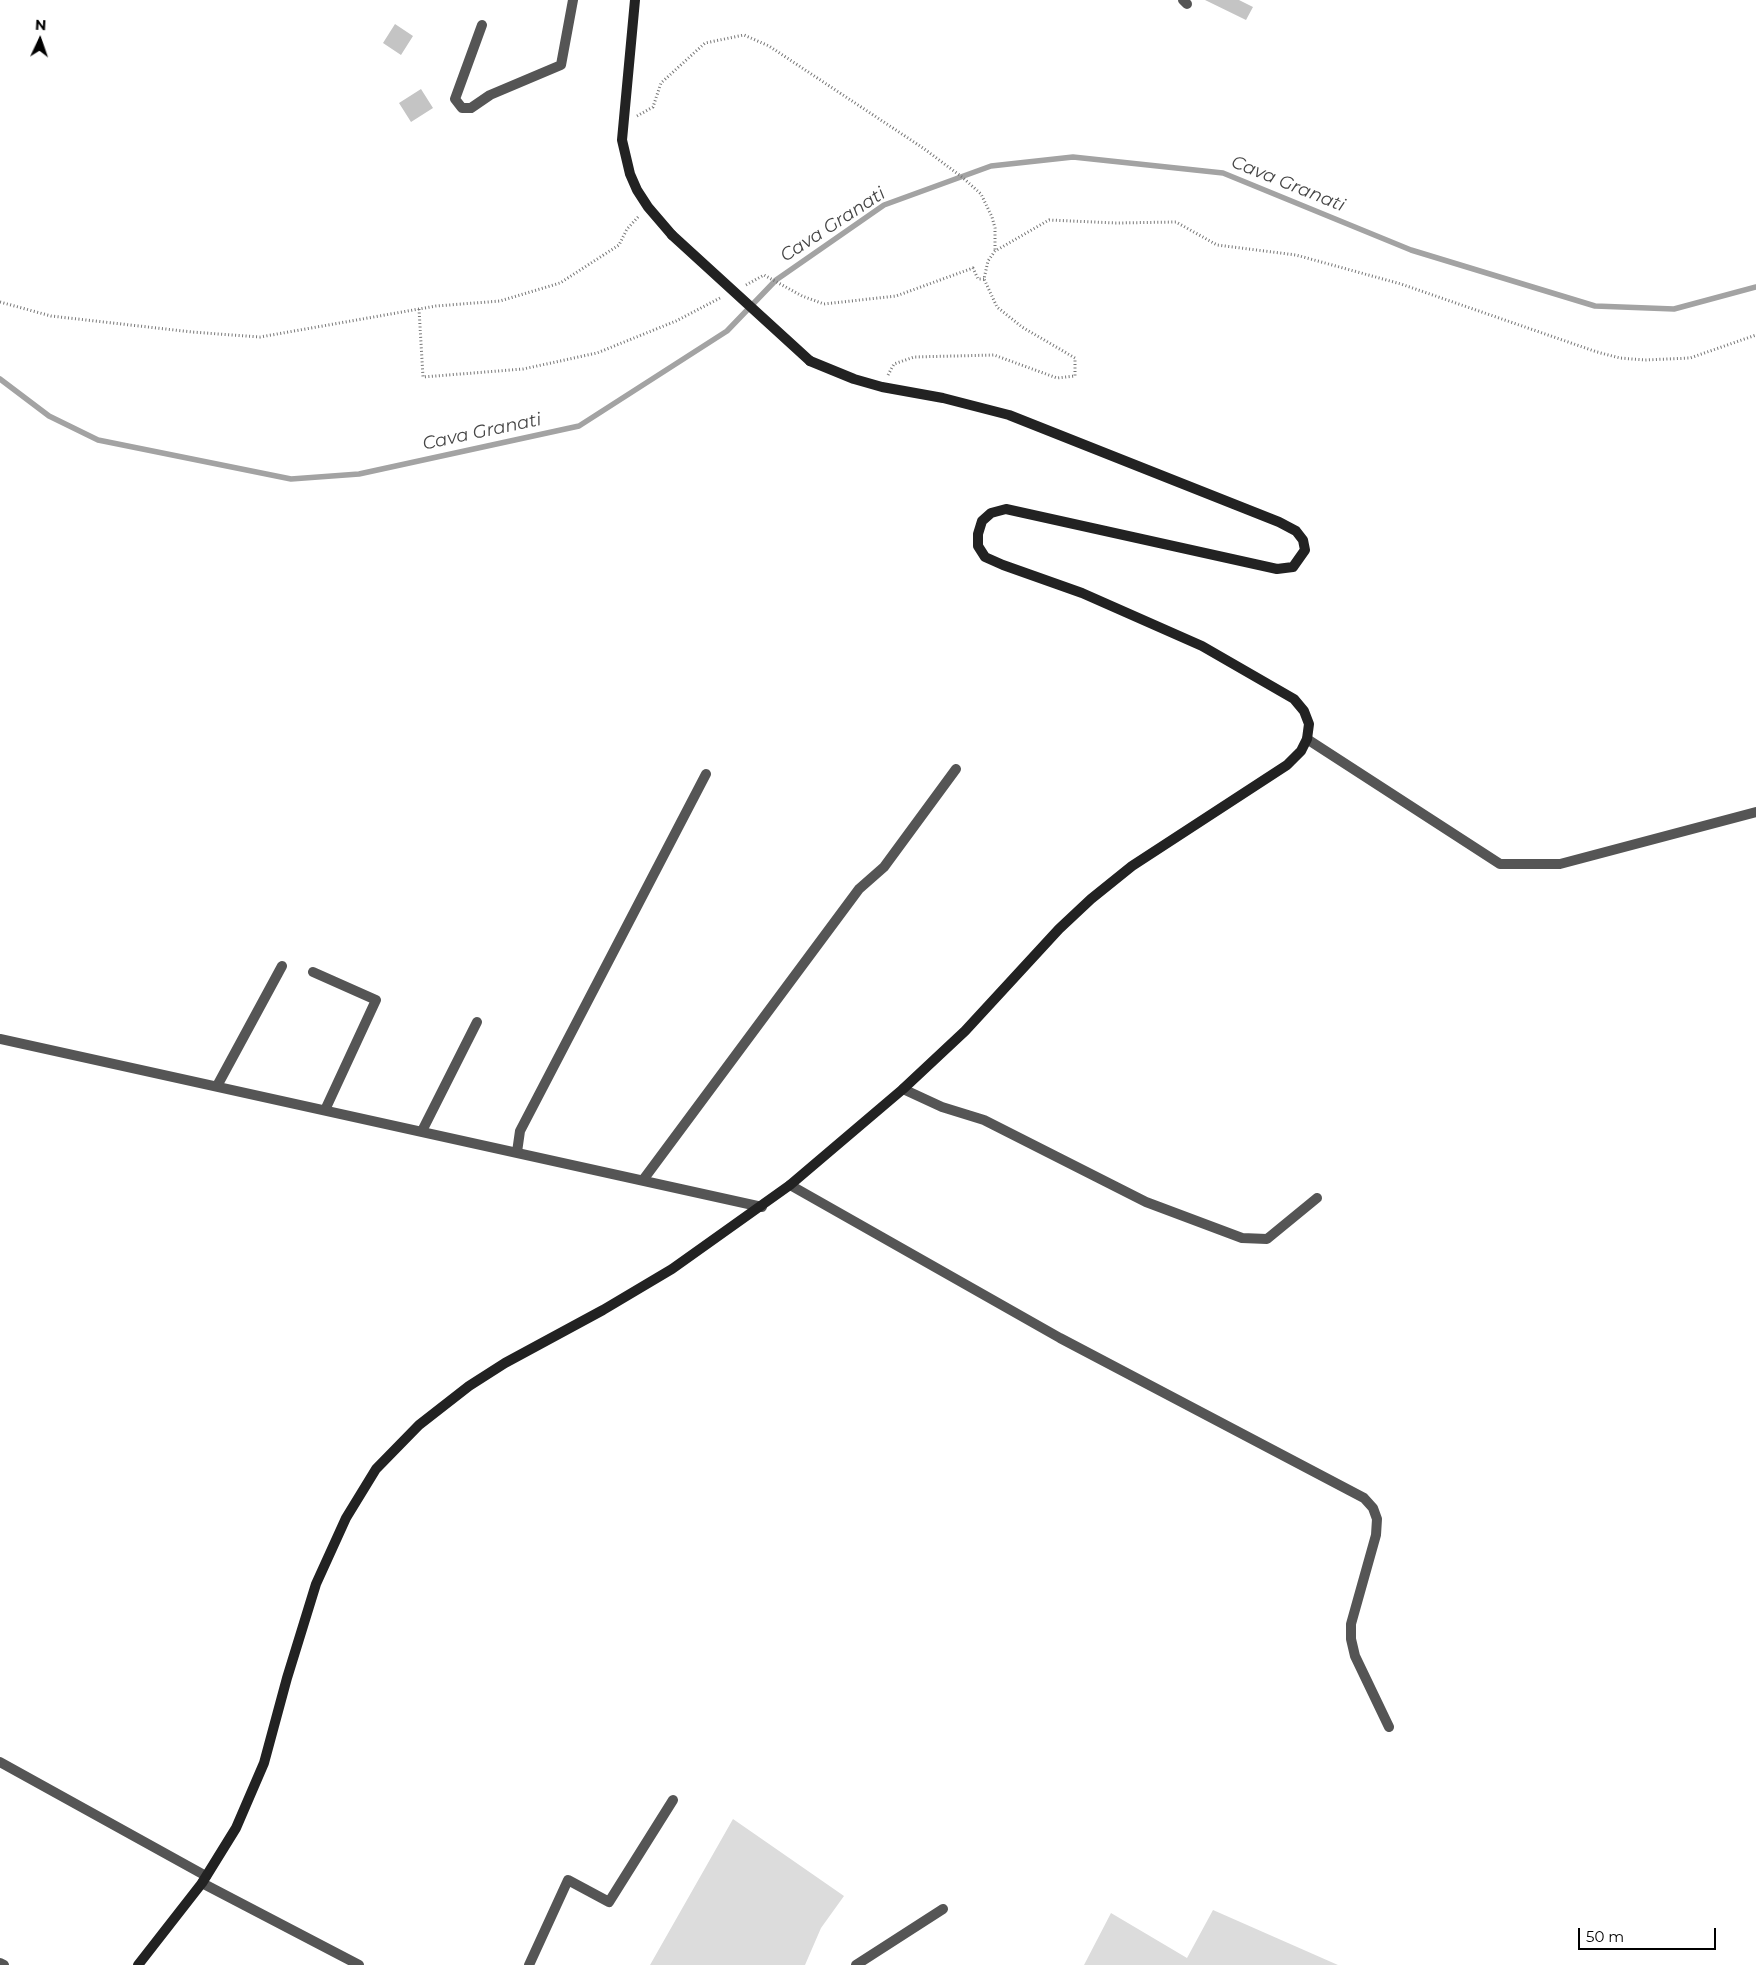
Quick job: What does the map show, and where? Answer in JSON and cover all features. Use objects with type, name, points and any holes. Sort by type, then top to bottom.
[{"type":"street","points":[[482,24],[455,99],[462,108],[471,108],[490,95],[561,65],[573,0]]},
{"type":"street","points":[[138,1965],[204,1880],[236,1828],[264,1763],[287,1678],[316,1584],[346,1518],[376,1469],[419,1425],[469,1386],[505,1363],[603,1310],[672,1269],[762,1207],[903,1089],[965,1031],[1059,929],[1091,899],[1132,866],[1287,765],[1301,751],[1307,739],[1309,724],[1304,711],[1294,699],[1202,646],[1082,593],[985,557],[978,546],[978,534],[982,521],[991,513],[1006,508],[1277,569],[1293,567],[1305,550],[1303,540],[1296,531],[1280,522],[1009,415],[943,398],[882,387],[854,379],[810,361],[672,235],[648,207],[630,174],[622,140],[635,0]]},
{"type":"street","points":[[1307,739],[1500,864],[1560,864],[1756,812]]},
{"type":"street","points":[[643,1180],[859,889],[884,868],[956,769]]},
{"type":"street","points":[[517,1152],[520,1131],[706,774]]},
{"type":"street","points":[[217,1086],[282,966]]},
{"type":"street","points":[[313,972],[376,1000],[324,1110]]},
{"type":"street","points":[[422,1131],[477,1022]]},
{"type":"street","points":[[0,1039],[762,1207]]},
{"type":"street","points":[[903,1089],[942,1107],[984,1120],[1146,1202],[1242,1238],[1267,1240],[1317,1198]]},
{"type":"street","points":[[790,1185],[1060,1338],[1364,1498],[1374,1508],[1377,1519],[1376,1535],[1352,1624],[1351,1639],[1355,1656],[1388,1727]]},
{"type":"street","points":[[0,1762],[204,1880],[359,1965]]},
{"type":"street","points":[[529,1965],[568,1880],[609,1902],[672,1800]]},
{"type":"street","points":[[856,1965],[943,1909]]},
{"type":"street","points":[[0,1963],[4,1965]]},
{"type":"path","points":[[624,119],[641,114],[653,107],[662,83],[705,43],[744,35],[769,46],[923,148],[962,177],[981,194],[995,228],[994,251],[988,262],[984,279],[997,307],[1022,327],[1075,358],[1076,376],[1057,378],[994,355],[914,357],[894,364],[882,387]]},
{"type":"path","points":[[0,302],[51,316],[192,332],[260,337],[419,309],[500,301],[560,283],[619,245],[627,229],[648,207]]},
{"type":"path","points":[[994,251],[1049,220],[1116,223],[1176,222],[1217,245],[1296,255],[1401,284],[1596,352],[1620,358],[1645,360],[1690,358],[1756,335]]},
{"type":"path","points":[[738,289],[764,275],[802,296],[824,304],[896,296],[973,268],[978,279],[984,279]]},
{"type":"path","points":[[419,309],[423,377],[523,370],[597,352],[676,321],[729,293]]},
{"type":"shaded area","points":[[733,1819],[844,1896],[821,1928],[805,1965],[650,1965]]},
{"type":"shaded area","points":[[1213,1910],[1338,1965],[1084,1965],[1111,1913],[1187,1958]]},
{"type":"building","points":[[1205,0],[1239,0],[1253,7],[1246,20]]},
{"type":"building","points":[[395,24],[413,36],[401,55],[383,43]]},
{"type":"building","points":[[421,89],[433,108],[411,122],[399,103]]},
{"type":"waterway","name":"Cava Granati","points":[[0,379],[49,416],[98,440],[291,479],[359,474],[579,426],[727,331],[776,280],[884,205],[991,166],[1073,157],[1223,173],[1411,250],[1595,306],[1674,309],[1756,287]]}]
